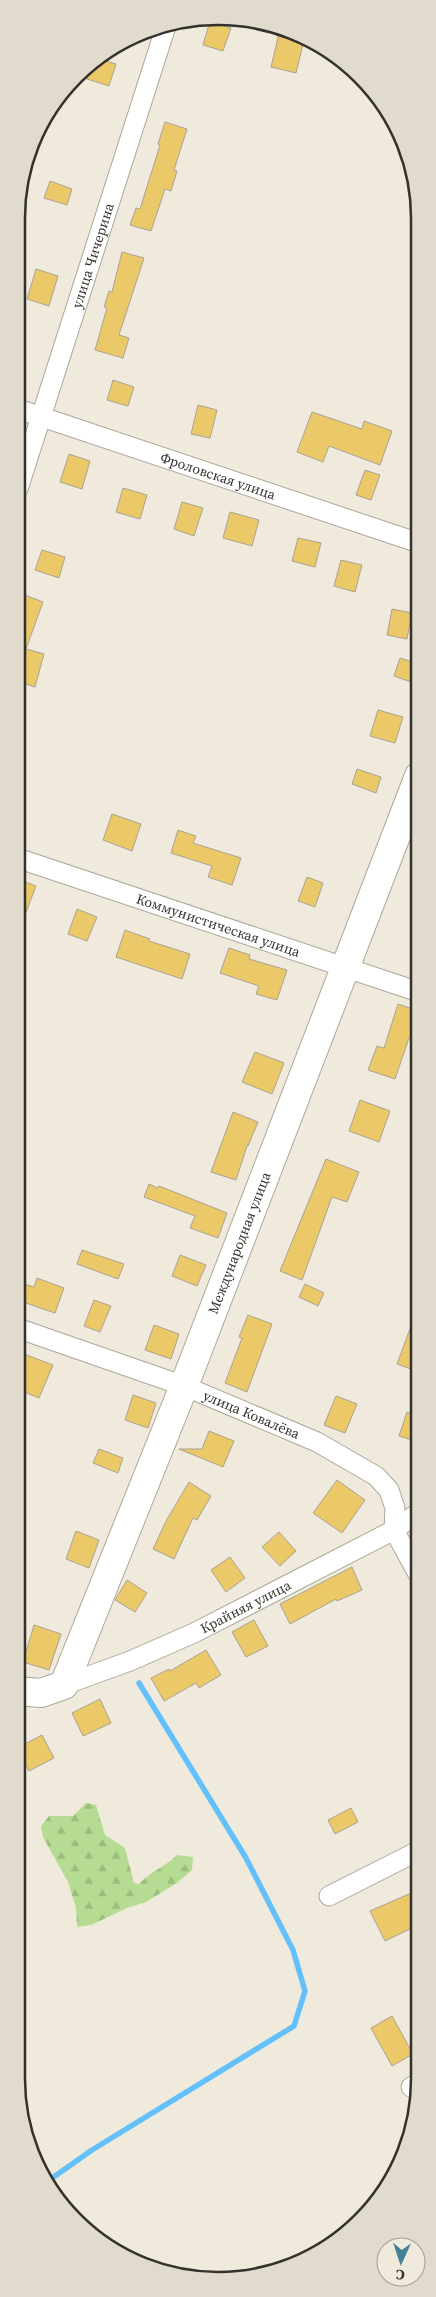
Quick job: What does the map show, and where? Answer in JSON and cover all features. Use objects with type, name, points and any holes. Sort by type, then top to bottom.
[{"type":"street","name":"улица Чичерина","points":[[25,467],[164,33]]},
{"type":"street","name":"Фроловская улица","points":[[25,412],[411,539]]},
{"type":"street","name":"Международная улица","points":[[41,1690],[184,1386],[411,797]]},
{"type":"street","name":"Коммунистическая улица","points":[[25,861],[411,989]]},
{"type":"street","name":"улица Ковалёва","points":[[25,1331],[184,1386],[317,1442],[376,1476],[389,1490],[395,1508],[394,1530],[411,1561]]},
{"type":"street","name":"Крайняя улица","points":[[25,1701],[41,1690],[130,1661],[194,1633],[394,1530],[411,1518]]},
{"type":"street","points":[[329,1896],[411,1855]]},
{"type":"green space","points":[[86,1803],[96,1805],[105,1835],[125,1848],[134,1883],[139,1884],[177,1855],[193,1857],[192,1870],[177,1883],[146,1902],[127,1908],[91,1925],[77,1927],[76,1908],[68,1882],[43,1837],[41,1826],[49,1816],[73,1816]]},
{"type":"building","points":[[209,25],[222,25],[231,28],[223,51],[203,45]]},
{"type":"building","points":[[279,35],[303,45],[296,73],[271,67]]},
{"type":"building","points":[[106,61],[116,64],[109,86],[87,79],[91,73]]},
{"type":"building","points":[[165,122],[187,129],[174,170],[177,171],[171,191],[165,189],[151,231],[130,225],[136,208],[140,209],[160,145],[158,144]]},
{"type":"building","points":[[50,181],[72,189],[67,205],[44,198]]},
{"type":"building","points":[[122,252],[144,258],[119,335],[129,338],[123,358],[95,350],[107,308],[104,307],[109,291],[112,292]]},
{"type":"building","points":[[36,269],[58,276],[49,306],[27,299]]},
{"type":"building","points":[[113,380],[134,387],[128,406],[107,400]]},
{"type":"building","points":[[198,405],[217,410],[210,438],[191,434]]},
{"type":"building","points":[[312,412],[362,429],[364,421],[392,431],[380,465],[329,446],[323,462],[297,452]]},
{"type":"building","points":[[69,454],[90,461],[82,489],[60,482]]},
{"type":"building","points":[[365,470],[380,475],[371,500],[356,495]]},
{"type":"building","points":[[123,488],[147,495],[140,519],[116,512]]},
{"type":"building","points":[[182,502],[203,508],[194,536],[174,529]]},
{"type":"building","points":[[230,512],[259,520],[252,546],[223,538]]},
{"type":"building","points":[[298,538],[321,543],[315,567],[292,561]]},
{"type":"building","points":[[42,550],[65,557],[59,578],[35,570]]},
{"type":"building","points":[[341,560],[362,565],[355,592],[334,586]]},
{"type":"building","points":[[25,595],[43,602],[26,649],[44,654],[35,687],[25,684]]},
{"type":"building","points":[[392,609],[411,613],[407,639],[387,635]]},
{"type":"building","points":[[400,658],[411,661],[411,682],[394,676]]},
{"type":"building","points":[[378,710],[403,717],[395,743],[370,736]]},
{"type":"building","points":[[357,769],[381,777],[376,793],[352,784]]},
{"type":"building","points":[[112,814],[141,824],[132,851],[103,840]]},
{"type":"building","points":[[178,830],[196,836],[193,843],[241,858],[232,885],[208,877],[212,866],[171,853]]},
{"type":"building","points":[[307,877],[323,883],[315,907],[298,901]]},
{"type":"building","points":[[25,882],[36,886],[25,915]]},
{"type":"building","points":[[77,909],[97,917],[87,941],[68,934]]},
{"type":"building","points":[[125,930],[150,939],[149,941],[190,954],[182,979],[116,957]]},
{"type":"building","points":[[229,948],[250,955],[249,959],[287,970],[277,1000],[256,994],[259,986],[220,973]]},
{"type":"building","points":[[398,1004],[411,1008],[411,1039],[409,1038],[395,1079],[368,1070],[377,1046],[384,1048]]},
{"type":"building","points":[[255,1052],[284,1063],[272,1094],[242,1082]]},
{"type":"building","points":[[360,1100],[390,1111],[379,1142],[349,1131]]},
{"type":"building","points":[[233,1112],[258,1122],[247,1146],[236,1180],[211,1172]]},
{"type":"building","points":[[326,1159],[359,1172],[347,1202],[332,1197],[302,1280],[280,1271]]},
{"type":"building","points":[[149,1184],[158,1188],[159,1186],[227,1213],[218,1238],[190,1228],[195,1216],[144,1197]]},
{"type":"building","points":[[82,1250],[124,1264],[118,1279],[77,1264]]},
{"type":"building","points":[[180,1255],[206,1265],[197,1286],[172,1276]]},
{"type":"building","points":[[37,1278],[64,1288],[55,1313],[25,1303],[25,1284],[34,1287]]},
{"type":"building","points":[[305,1284],[324,1293],[318,1306],[299,1297]]},
{"type":"building","points":[[94,1300],[111,1306],[100,1332],[84,1326]]},
{"type":"building","points":[[248,1315],[272,1324],[247,1392],[225,1383],[242,1338],[239,1337]]},
{"type":"building","points":[[154,1325],[179,1334],[171,1359],[145,1350]]},
{"type":"building","points":[[411,1326],[411,1369],[397,1364]]},
{"type":"building","points":[[25,1354],[53,1365],[39,1398],[25,1392]]},
{"type":"building","points":[[133,1395],[156,1403],[148,1428],[125,1420]]},
{"type":"building","points":[[336,1396],[357,1404],[345,1433],[324,1425]]},
{"type":"building","points":[[407,1412],[411,1413],[411,1440],[399,1436]]},
{"type":"building","points":[[209,1431],[234,1441],[223,1467],[179,1449],[202,1449]]},
{"type":"building","points":[[99,1449],[123,1458],[118,1473],[93,1463]]},
{"type":"building","points":[[337,1480],[365,1500],[342,1533],[313,1513]]},
{"type":"building","points":[[189,1482],[211,1496],[197,1520],[193,1518],[174,1559],[153,1549],[166,1521]]},
{"type":"building","points":[[76,1531],[99,1540],[89,1568],[66,1559]]},
{"type":"building","points":[[279,1532],[296,1551],[280,1566],[262,1547]]},
{"type":"building","points":[[230,1557],[245,1578],[226,1592],[211,1570]]},
{"type":"building","points":[[352,1567],[362,1590],[337,1601],[336,1599],[290,1624],[280,1604]]},
{"type":"building","points":[[127,1580],[147,1593],[135,1612],[115,1600]]},
{"type":"building","points":[[254,1620],[268,1646],[246,1657],[232,1632]]},
{"type":"building","points":[[34,1625],[61,1634],[49,1670],[25,1663],[25,1655]]},
{"type":"building","points":[[206,1650],[221,1675],[199,1688],[196,1683],[164,1701],[151,1678],[169,1669],[170,1671]]},
{"type":"building","points":[[100,1699],[111,1723],[83,1736],[72,1713]]},
{"type":"building","points":[[42,1735],[54,1758],[29,1771],[25,1763],[25,1744]]},
{"type":"building","points":[[351,1808],[358,1822],[335,1834],[328,1820]]},
{"type":"building","points":[[411,1893],[411,1928],[385,1941],[370,1911]]},
{"type":"building","points":[[392,2016],[411,2050],[411,2055],[392,2066],[371,2028]]},
{"type":"waterway","points":[[52,2178],[92,2150],[294,2026],[305,1991],[293,1950],[246,1858],[139,1683]]}]
